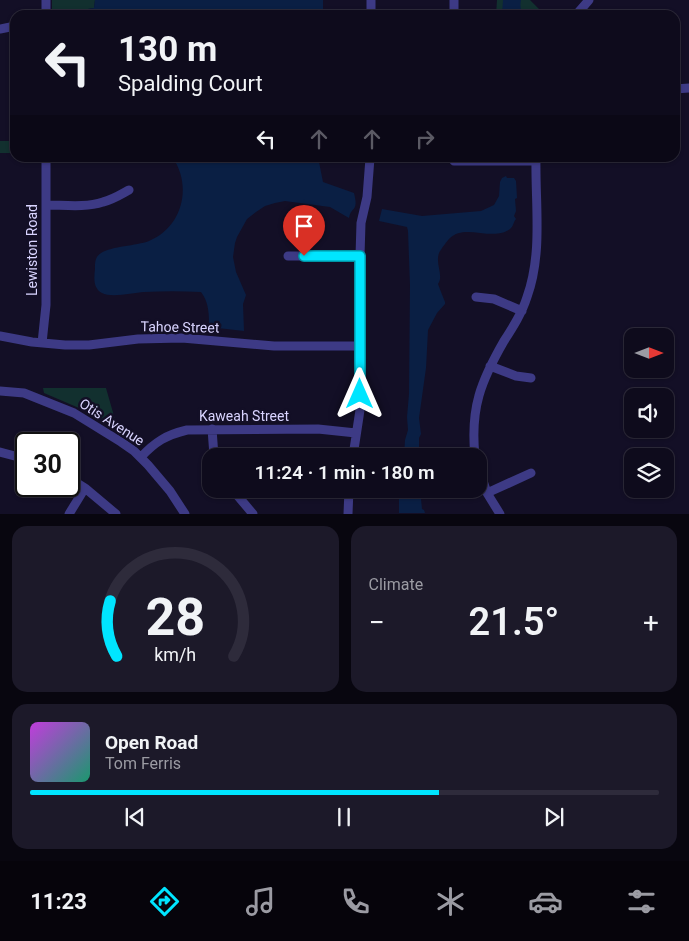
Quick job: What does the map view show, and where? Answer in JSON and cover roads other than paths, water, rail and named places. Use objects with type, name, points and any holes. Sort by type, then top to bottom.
[{"type":"street","points":[[580,10],[589,0]]},
{"type":"street","name":"Lewiston Road","points":[[42,343],[46,305],[46,162]]},
{"type":"street","points":[[354,448],[360,410],[361,223],[367,197],[370,162]]},
{"type":"street","points":[[475,448],[475,411],[482,385],[490,366],[522,311],[528,297],[534,272],[536,245],[536,162]]},
{"type":"street","points":[[46,205],[102,203],[128,190]]},
{"type":"street","points":[[288,256],[360,256]]},
{"type":"street","points":[[476,298],[494,299],[522,311]]},
{"type":"street","name":"Tahoe Street","points":[[0,336],[65,345],[89,345],[138,339],[182,338],[274,346],[360,346]]},
{"type":"street","points":[[490,366],[516,376],[531,378]]},
{"type":"street","name":"Otis Avenue","points":[[0,392],[24,393],[74,413],[127,446],[141,457],[170,491],[185,514]]},
{"type":"street","points":[[212,429],[213,448]]},
{"type":"street","name":"Kaweah Street","points":[[141,457],[155,444],[172,434],[187,430],[318,429],[356,433]]},
{"type":"street","points":[[0,452],[15,456]]},
{"type":"street","points":[[500,514],[487,492],[531,473]]},
{"type":"street","points":[[80,485],[116,514]]},
{"type":"street","points":[[69,514],[85,488]]},
{"type":"street","points":[[240,498],[253,514]]},
{"type":"street","points":[[348,514],[349,498]]},
{"type":"water","points":[[95,0],[323,0],[323,10],[88,10],[94,8]]},
{"type":"water","points":[[503,0],[521,0],[521,10],[502,10]]},
{"type":"water","points":[[175,162],[319,162],[323,182],[354,193],[356,204],[349,218],[330,207],[285,201],[265,206],[247,219],[237,237],[233,257],[236,272],[246,295],[243,304],[244,331],[209,327],[207,304],[201,292],[144,292],[111,295],[99,291],[95,283],[95,262],[99,255],[111,249],[149,241],[161,235],[170,226],[177,216],[183,193],[179,169]]},
{"type":"water","points":[[506,176],[507,178],[514,178],[516,181],[517,198],[515,199],[516,211],[514,216],[516,219],[511,228],[503,233],[496,234],[463,232],[456,234],[449,239],[439,253],[440,281],[438,284],[445,304],[437,313],[428,330],[426,368],[419,418],[421,434],[419,448],[404,448],[408,430],[409,394],[410,285],[408,231],[407,227],[379,221],[382,209],[422,216],[481,211],[494,205],[499,196],[502,178]]},
{"type":"water","points":[[399,498],[421,498],[422,509],[425,513],[399,513]]}]
